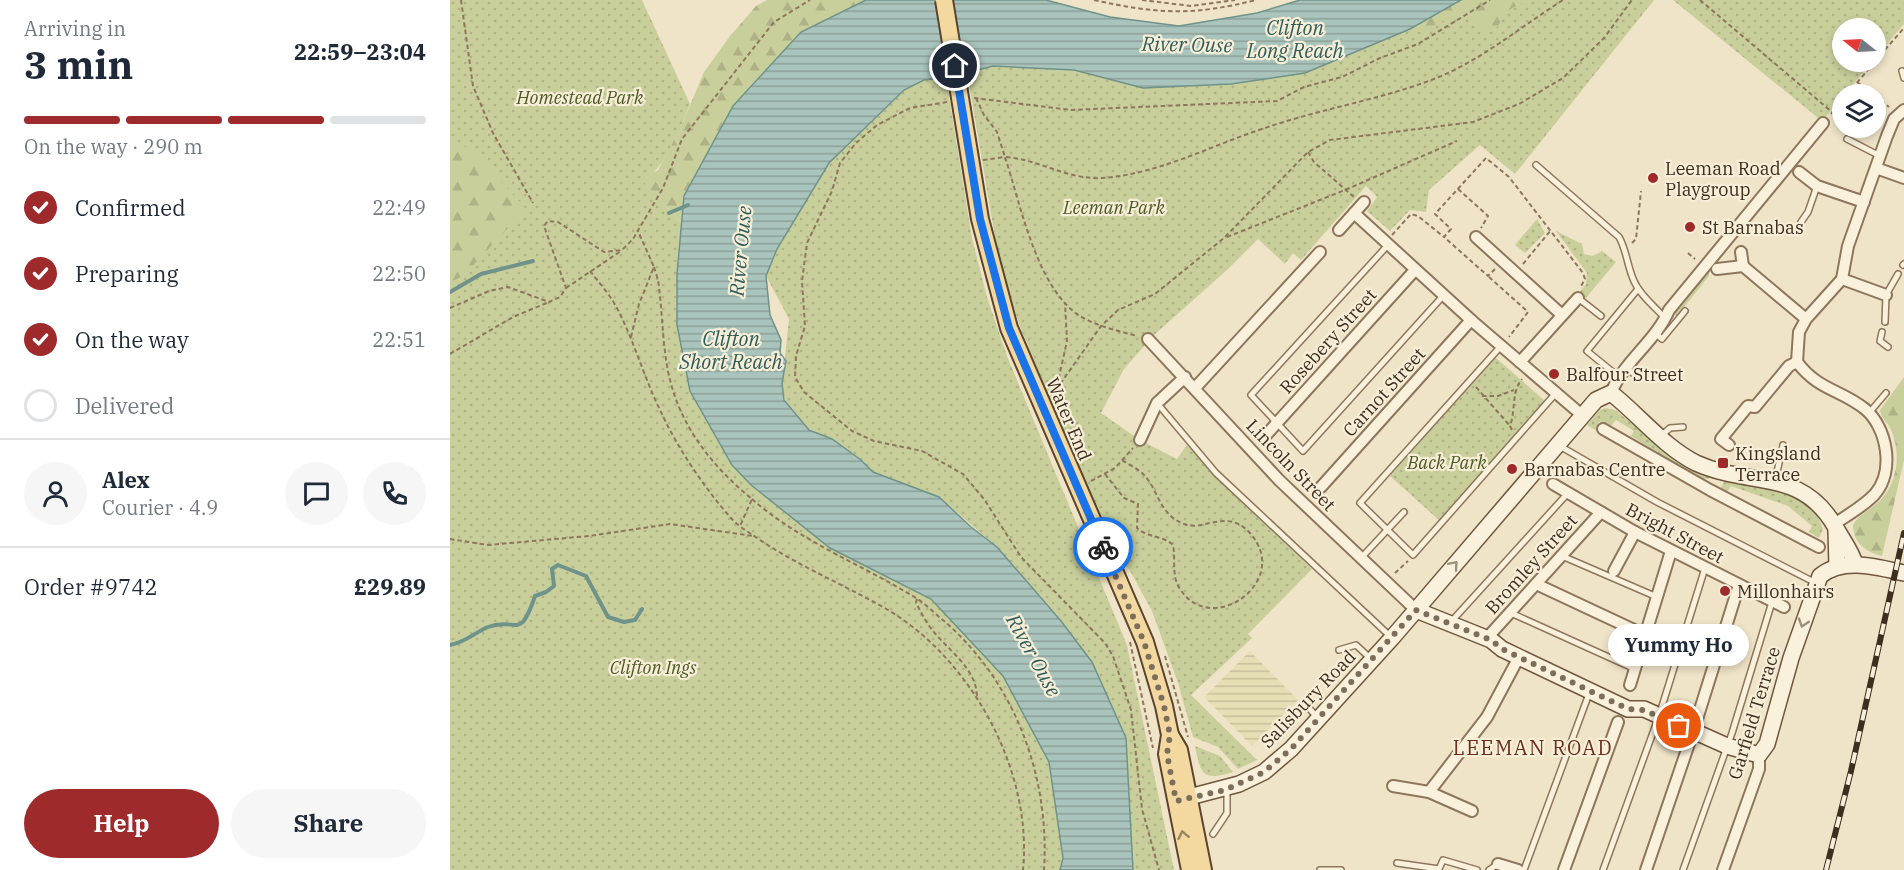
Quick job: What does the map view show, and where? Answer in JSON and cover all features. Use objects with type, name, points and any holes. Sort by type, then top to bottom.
[{"type":"main road","name":"Water End","points":[[944,0],[980,219],[1009,328],[1144,642],[1164,706],[1170,735],[1178,748],[1191,870]]},
{"type":"main road","name":"Water End","points":[[1182,800],[1203,870]]},
{"type":"street","points":[[1901,112],[1880,156],[1863,202],[1848,246],[1842,279],[1806,319],[1798,332],[1797,362],[1808,377],[1821,387],[1869,413],[1878,426],[1886,447],[1885,470],[1876,492],[1835,527],[1832,568],[1855,564],[1904,573]]},
{"type":"street","points":[[1823,123],[1669,310],[1630,371],[1619,377],[1611,393],[1660,437],[1696,463],[1793,487],[1811,496],[1831,516],[1835,527],[1846,541],[1855,564]]},
{"type":"street","points":[[1876,168],[1904,178]]},
{"type":"street","points":[[1799,172],[1817,186],[1863,202]]},
{"type":"street","points":[[1339,230],[1363,203]]},
{"type":"street","points":[[1354,213],[1443,296],[1583,416]]},
{"type":"street","points":[[1476,237],[1562,315]]},
{"type":"street","points":[[1195,388],[1298,267],[1320,252]]},
{"type":"street","points":[[1741,252],[1743,266],[1806,319]]},
{"type":"street","points":[[1716,269],[1743,266]]},
{"type":"street","name":"Rosebery Street","points":[[1266,435],[1415,270]]},
{"type":"street","points":[[1842,279],[1886,295]]},
{"type":"street","points":[[1520,362],[1578,298]]},
{"type":"street","name":"Carnot Street","points":[[1321,487],[1471,320]]},
{"type":"street","name":"Lincoln Street","points":[[1148,339],[1279,480],[1416,610]]},
{"type":"street","points":[[1729,445],[1721,439],[1748,406],[1755,406],[1789,366],[1797,362]]},
{"type":"street","points":[[1140,440],[1157,403],[1185,377]]},
{"type":"street","name":"Salisbury Road","points":[[1182,800],[1227,789],[1264,772],[1291,749],[1392,638],[1596,400],[1611,393]]},
{"type":"street","points":[[1603,429],[1710,490],[1819,547]]},
{"type":"street","points":[[1710,490],[1721,470]]},
{"type":"street","name":"Bright Street","points":[[1553,484],[1635,532],[1784,607]]},
{"type":"street","name":"Bromley Street","points":[[1487,638],[1601,512]]},
{"type":"street","points":[[1614,571],[1635,532]]},
{"type":"street","points":[[1630,685],[1671,551]]},
{"type":"street","name":"Garfield Terrace","points":[[1723,870],[1759,769],[1759,755],[1767,744],[1816,583],[1832,568]]},
{"type":"street","points":[[1536,584],[1645,635]]},
{"type":"street","points":[[1646,870],[1694,732],[1739,585]]},
{"type":"street","points":[[1416,610],[1487,638],[1519,657],[1628,709],[1644,710],[1727,746],[1759,755]]},
{"type":"street","points":[[1429,792],[1483,724],[1519,657]]},
{"type":"street","points":[[1564,870],[1618,722]]},
{"type":"street","points":[[1393,786],[1429,792],[1472,811]]},
{"type":"street","points":[[1493,867],[1518,870]]},
{"type":"lane","points":[[1847,139],[1880,156]]},
{"type":"lane","points":[[1536,165],[1619,237],[1626,250],[1628,266],[1638,289],[1665,318]]},
{"type":"lane","points":[[1801,222],[1808,212],[1817,186]]},
{"type":"lane","points":[[1387,244],[1251,395],[1303,451],[1443,296]]},
{"type":"lane","points":[[1885,322],[1886,295],[1898,274]]},
{"type":"lane","points":[[1619,377],[1587,351],[1638,289]]},
{"type":"lane","points":[[1578,298],[1601,316]]},
{"type":"lane","points":[[1655,333],[1662,339],[1685,312]]},
{"type":"lane","points":[[1882,332],[1880,341],[1888,346]]},
{"type":"lane","points":[[1501,346],[1360,503],[1413,555],[1556,393]]},
{"type":"lane","points":[[1869,413],[1887,393]]},
{"type":"lane","points":[[1157,403],[1216,473],[1392,638]]},
{"type":"lane","points":[[1660,437],[1670,428],[1683,427]]},
{"type":"lane","points":[[1558,445],[1657,502],[1816,583]]},
{"type":"lane","points":[[1774,483],[1783,445]]},
{"type":"lane","points":[[1450,623],[1568,493]]},
{"type":"lane","points":[[1361,558],[1404,512]]},
{"type":"lane","points":[[1562,555],[1657,597]]},
{"type":"lane","points":[[1603,870],[1659,716],[1705,568]]},
{"type":"lane","points":[[1683,870],[1727,746],[1772,602]]},
{"type":"lane","points":[[1510,612],[1635,669]]},
{"type":"lane","points":[[1339,650],[1356,645],[1372,660]]},
{"type":"lane","points":[[1524,870],[1590,690]]},
{"type":"lane","points":[[1307,706],[1319,718]]},
{"type":"lane","points":[[1213,834],[1227,813],[1227,789]]},
{"type":"lane","points":[[1397,863],[1439,869],[1443,860],[1477,870]]},
{"type":"lane","points":[[1320,870],[1341,870]]},
{"type":"path","points":[[461,0],[472,86],[493,133],[532,202]]},
{"type":"path","points":[[450,354],[513,316],[560,297],[566,288],[622,250],[638,231],[663,188],[682,139],[774,22],[810,0]]},
{"type":"path","points":[[1094,0],[1158,11],[1194,13],[1256,0]]},
{"type":"path","points":[[1142,0],[1191,6],[1235,0]]},
{"type":"path","points":[[1159,870],[1142,809],[1131,710],[1113,656],[1105,643],[1021,557],[984,499],[963,474],[922,451],[874,441],[852,430],[804,392],[795,377],[796,356],[805,326],[802,281],[807,243],[832,191],[840,163],[856,143],[878,125],[910,108],[960,103],[976,98],[1071,110],[1277,101],[1304,87],[1342,77],[1418,44],[1490,0]]},
{"type":"path","points":[[980,160],[1018,158],[1082,177],[1102,178],[1136,172],[1207,151],[1269,126],[1438,77],[1472,60],[1563,0]]},
{"type":"path","points":[[1065,303],[1067,341],[1056,390],[1101,326],[1118,310],[1155,294],[1224,238],[1308,152],[1330,140],[1473,122],[1519,104],[1563,78],[1604,38],[1632,0]]},
{"type":"path","points":[[1700,0],[1832,112],[1823,123]]},
{"type":"path","points":[[1886,48],[1904,27]]},
{"type":"path","points":[[1860,84],[1857,82],[1866,72]]},
{"type":"path","points":[[976,98],[984,115],[997,132],[1035,249],[1057,295],[1074,312],[1101,326],[1148,339]]},
{"type":"path","points":[[1886,103],[1901,112]]},
{"type":"path","points":[[1224,238],[1345,190],[1457,141]]},
{"type":"path","points":[[1308,152],[1314,162],[1363,203]]},
{"type":"path","points":[[1444,237],[1451,229],[1435,214],[1486,158],[1509,177],[1584,276],[1584,282],[1577,292],[1578,298]]},
{"type":"path","points":[[1458,189],[1488,216],[1476,237]]},
{"type":"path","points":[[1626,250],[1636,239],[1641,191]]},
{"type":"path","points":[[1387,244],[1411,214],[1419,216],[1488,276],[1528,312],[1501,346]]},
{"type":"path","points":[[566,288],[544,226],[548,221],[558,222],[604,252],[622,250]]},
{"type":"path","points":[[1516,274],[1551,230]]},
{"type":"path","points":[[638,231],[658,280],[670,382],[688,428],[727,479],[752,499],[801,536],[917,599],[964,638],[997,679],[1029,745],[1046,840],[1044,870]]},
{"type":"path","points":[[1488,276],[1502,261]]},
{"type":"path","points":[[630,338],[639,304],[654,267]]},
{"type":"path","points":[[590,271],[614,304],[660,412],[675,440],[731,518],[794,562],[885,608],[923,635],[954,668],[977,700],[1011,768],[1023,821],[1025,850],[1023,870]]},
{"type":"path","points":[[450,308],[489,291],[508,287],[549,302]]},
{"type":"path","points":[[1482,396],[1498,396],[1514,390],[1530,370]]},
{"type":"path","points":[[1470,380],[1510,426],[1516,439]]},
{"type":"path","points":[[1510,426],[1515,412],[1514,390]]},
{"type":"path","points":[[1089,482],[1105,474],[1122,460],[1140,440]]},
{"type":"path","points":[[1105,474],[1124,498],[1138,504],[1137,528],[1143,534],[1164,537],[1173,545],[1175,577],[1180,590],[1203,606],[1217,607],[1242,601],[1252,591],[1258,578],[1262,558],[1258,544],[1247,530],[1235,523],[1221,520],[1190,526],[1175,520],[1144,476],[1122,460]]},
{"type":"path","points":[[740,526],[752,499]]},
{"type":"path","points":[[450,539],[488,545],[589,536],[670,524],[756,537]]},
{"type":"path","points":[[1387,582],[1413,555]]},
{"type":"path","points":[[917,599],[916,603],[928,626],[954,651],[972,679],[976,686],[977,700]]},
{"type":"shaded area","points":[[1250,651],[1298,700],[1252,746],[1204,697]]},
{"type":"green space","name":"Clifton Ings","points":[[450,0],[642,0],[690,104],[666,156],[644,182],[682,223],[677,274],[732,465],[751,485],[830,548],[931,599],[1003,676],[1049,762],[1063,858],[1060,870],[450,870]]},
{"type":"green space","points":[[767,0],[866,0],[801,32],[684,196],[682,223],[641,179],[658,170],[680,129],[704,72],[730,36],[756,6]]},
{"type":"green space","name":"Leeman Park","points":[[1461,0],[1654,0],[1515,174],[1480,145],[1429,190],[1426,212],[1410,210],[1390,231],[1367,211],[1377,197],[1366,186],[1301,260],[1293,253],[1285,264],[1258,239],[1154,335],[1124,369],[1101,413],[1140,440],[1177,459],[1187,445],[1312,569],[1248,634],[1252,638],[1191,695],[1257,760],[1238,769],[1218,747],[1193,737],[1178,683],[1152,611],[1129,569],[1113,551],[1019,324],[998,255],[967,72],[993,66],[1074,70],[1143,88],[1410,29]]},
{"type":"green space","points":[[1461,0],[1529,0],[1508,11],[1498,26],[1489,31],[1484,32],[1467,17],[1439,22],[1426,31],[1410,29]]},
{"type":"green space","points":[[1673,0],[1904,0],[1904,24],[1886,45],[1886,18],[1832,18],[1832,72],[1864,72],[1853,84],[1832,84],[1832,109],[1822,121]]},
{"type":"green space","points":[[946,78],[972,238],[987,297],[1007,356],[1127,645],[1174,870],[1133,870],[1126,737],[1092,662],[1053,611],[997,547],[939,497],[873,472],[861,460],[831,439],[808,428],[785,400],[782,385],[789,319],[766,276],[777,250],[829,163],[904,90],[924,80]]},
{"type":"green space","points":[[453,140],[473,151],[526,209],[464,275],[450,283],[450,146]]},
{"type":"green space","points":[[1537,219],[1545,233],[1525,253],[1515,245]]},
{"type":"green space","points":[[1556,231],[1582,244],[1584,254],[1593,256],[1602,251],[1616,262],[1585,299],[1579,293],[1586,284],[1587,273]]},
{"type":"green space","points":[[1709,267],[1709,276],[1677,316],[1672,312]]},
{"type":"green space","name":"Back Park","points":[[1495,357],[1545,401],[1440,521],[1390,476]]},
{"type":"green space","points":[[1904,377],[1904,460],[1882,556],[1861,546],[1855,537],[1853,525],[1859,517],[1880,501],[1892,481],[1897,453],[1893,435],[1880,410]]},
{"type":"green space","points":[[1606,408],[1615,410],[1685,466],[1708,475],[1709,479],[1699,478],[1631,436],[1634,431],[1616,420],[1611,426],[1599,422],[1595,430],[1587,425],[1600,410]]},
{"type":"green space","points":[[1726,478],[1769,487],[1796,497],[1808,505],[1817,516],[1823,529],[1819,538],[1809,532],[1812,526],[1788,506],[1731,486],[1727,492],[1720,489]]},
{"type":"green space","points":[[1627,634],[1635,638],[1628,662],[1617,657]]},
{"type":"green space","points":[[1195,746],[1220,756],[1233,772],[1215,776],[1205,774],[1199,764]]},
{"type":"water","points":[[866,0],[1046,0],[1110,17],[1179,26],[1257,13],[1300,0],[1461,0],[1410,29],[1305,73],[1231,84],[1143,88],[1074,70],[993,66],[946,78],[924,80],[904,90],[829,163],[777,249],[766,276],[770,315],[781,340],[780,353],[786,361],[782,383],[784,400],[809,430],[832,439],[861,460],[873,472],[939,497],[971,527],[997,547],[1061,621],[1092,662],[1126,738],[1133,870],[1060,870],[1063,858],[1049,762],[1003,676],[931,599],[830,548],[751,485],[732,465],[690,391],[677,325],[677,274],[684,196],[733,106],[801,32]]},
{"type":"waterway","points":[[669,213],[688,205]]},
{"type":"waterway","points":[[450,292],[481,274],[533,261]]},
{"type":"waterway","points":[[450,645],[498,624],[521,624],[535,596],[554,586],[552,569],[558,565],[586,576],[608,617],[624,622],[635,620],[642,609]]},
{"type":"railway","points":[[1826,870],[1851,771],[1904,533]]},
{"type":"way so far","points":[[1103,547],[1133,613],[1164,706],[1170,735],[1167,754],[1176,801],[1225,790],[1264,772],[1291,749],[1416,610],[1434,615],[1491,640],[1496,646],[1628,709],[1654,713],[1679,726]]},
{"type":"place","name":"Leeman Road Playgroup","points":[[1653,178]]},
{"type":"place","name":"St Barnabas","points":[[1690,227]]},
{"type":"place","name":"Balfour Street","points":[[1554,374]]},
{"type":"place","name":"Kingsland Terrace","points":[[1723,463]]},
{"type":"place","name":"Barnabas Centre","points":[[1512,469]]},
{"type":"place","name":"Millonhairs","points":[[1725,591]]},
{"type":"place","name":"Yummy Ho","points":[[1679,726]]},
{"type":"district","name":"LEEMAN ROAD","points":[[1533,747]]},
{"type":"route","points":[[955,66],[980,219],[1009,328],[1103,547]]},
{"type":"water label","name":"Clifton Long Reach","points":[[1295,38]]},
{"type":"water label","name":"River Ouse","points":[[1187,44]]},
{"type":"water label","name":"River Ouse","points":[[740,251]]},
{"type":"water label","name":"Clifton Short Reach","points":[[731,350]]},
{"type":"water label","name":"River Ouse","points":[[1034,655]]},
{"type":"park label","name":"Homestead Park","points":[[580,97]]}]
